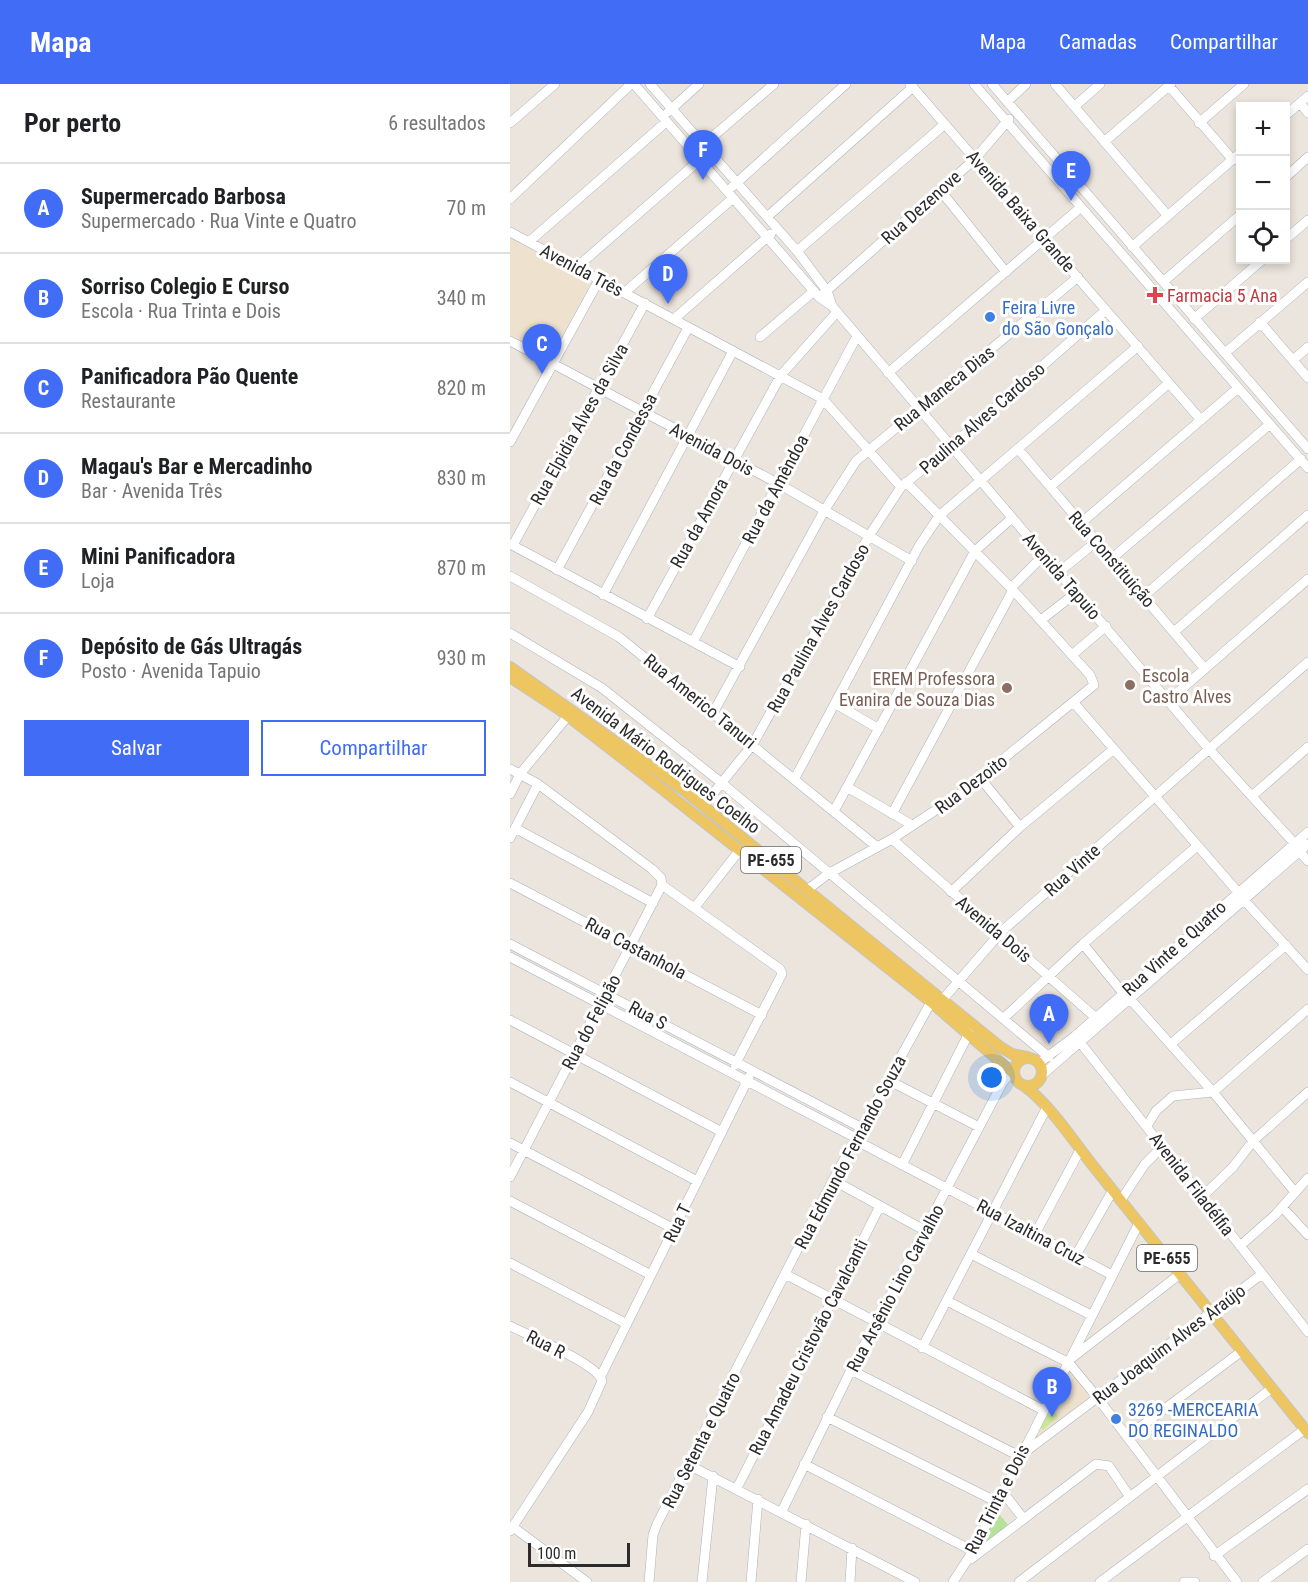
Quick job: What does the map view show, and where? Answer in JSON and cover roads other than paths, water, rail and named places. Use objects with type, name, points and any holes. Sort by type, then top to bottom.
[{"type":"main road","name":"Avenida Mário Rodrigues Coelho","points":[[510,667],[573,709],[703,806],[944,998],[1006,1051],[1027,1057]]},
{"type":"main road","name":"Avenida Mário Rodrigues Coelho","points":[[510,677],[568,716],[931,1002],[1013,1071]]},
{"type":"main road","name":"PE-655","points":[[1027,1057],[1044,1060]]},
{"type":"main road","points":[[1013,1071],[1020,1060],[1027,1057]]},
{"type":"main road","points":[[1023,1085],[1036,1083],[1042,1075],[1044,1060]]},
{"type":"main road","name":"PE-655","points":[[1013,1071],[1113,1190],[1306,1431]]},
{"type":"street","points":[[510,123],[555,84]]},
{"type":"street","points":[[510,200],[633,84]]},
{"type":"street","name":"Avenida Tapuio","points":[[633,84],[816,294],[834,309],[1209,749],[1308,861]]},
{"type":"street","name":"Avenida Tapuio","points":[[650,84],[797,251],[827,291],[834,309]]},
{"type":"street","points":[[530,241],[664,120],[672,108],[699,84]]},
{"type":"street","points":[[577,267],[699,161],[706,149],[774,84]]},
{"type":"street","points":[[624,293],[729,195],[736,183],[846,84]]},
{"type":"street","points":[[974,84],[1308,468]]},
{"type":"street","points":[[992,84],[1308,450]]},
{"type":"street","points":[[1010,105],[1026,84]]},
{"type":"street","points":[[1055,84],[1168,216]]},
{"type":"street","points":[[1075,106],[1100,84]]},
{"type":"street","points":[[1199,123],[1244,84]]},
{"type":"street","points":[[1104,142],[1170,85],[1199,123],[1233,160]]},
{"type":"street","points":[[767,217],[912,86]]},
{"type":"street","name":"Avenida Baixa Grande","points":[[912,86],[1201,420]]},
{"type":"street","points":[[1290,112],[1308,96]]},
{"type":"street","points":[[1300,103],[1308,113]]},
{"type":"street","name":"Rua Dezenove","points":[[760,337],[816,294],[827,291],[975,159],[1008,123],[1010,105]]},
{"type":"street","points":[[797,251],[945,124]]},
{"type":"street","points":[[1132,247],[1237,156]]},
{"type":"street","points":[[1290,173],[1308,157]]},
{"type":"street","points":[[1071,195],[1080,187]]},
{"type":"street","points":[[940,190],[1006,272]]},
{"type":"street","points":[[888,373],[1081,207]]},
{"type":"street","points":[[1163,282],[1236,218]]},
{"type":"street","points":[[1290,235],[1308,219]]},
{"type":"street","points":[[674,319],[777,229]]},
{"type":"street","name":"Avenida Três","points":[[510,232],[823,399],[903,485],[939,516],[1012,589],[1072,655]]},
{"type":"street","points":[[1194,319],[1257,264]]},
{"type":"street","name":"Rua Maneca Dias","points":[[713,713],[846,474],[869,449],[1078,277]]},
{"type":"street","points":[[510,442],[599,280]]},
{"type":"street","points":[[1208,352],[1225,353],[1308,282]]},
{"type":"street","name":"Rua Elpidia Alves da Silva","points":[[512,544],[645,303]]},
{"type":"street","points":[[1171,311],[1180,303]]},
{"type":"street","name":"Rua da Amora","points":[[647,619],[781,375],[834,309]]},
{"type":"street","name":"Paulina Alves Cardoso","points":[[868,536],[903,485],[950,447],[1106,310]]},
{"type":"street","points":[[1260,322],[1308,378]]},
{"type":"street","name":"Rua da Condessa","points":[[557,570],[688,328]]},
{"type":"street","name":"Rua da Amêndoa","points":[[693,642],[857,336]]},
{"type":"street","name":"Avenida Dois","points":[[510,341],[779,484],[912,561]]},
{"type":"street","points":[[795,778],[912,561],[939,516],[1138,346]]},
{"type":"street","points":[[1293,360],[1308,347]]},
{"type":"street","points":[[603,595],[733,351]]},
{"type":"street","points":[[1050,487],[1169,383]]},
{"type":"street","points":[[1081,523],[1238,388]]},
{"type":"street","points":[[1111,559],[1269,425]]},
{"type":"street","name":"Rua Constituição","points":[[1019,450],[1205,669]]},
{"type":"street","points":[[1144,596],[1301,459]]},
{"type":"street","points":[[1174,632],[1308,515]]},
{"type":"street","points":[[834,811],[975,551],[1012,518]]},
{"type":"street","name":"Rua Paulina Alves Cardoso","points":[[703,806],[753,744],[868,536]]},
{"type":"street","points":[[1059,572],[1097,541]]},
{"type":"street","points":[[512,544],[647,619],[740,667]]},
{"type":"street","points":[[892,814],[1012,589],[1045,555]]},
{"type":"street","name":"Rua Americo Tanuri","points":[[510,576],[612,632],[795,778],[876,846]]},
{"type":"street","points":[[1169,700],[1308,579]]},
{"type":"street","points":[[1041,620],[1077,592]]},
{"type":"street","points":[[1072,655],[1106,626]]},
{"type":"street","points":[[510,633],[602,688],[723,784],[828,874],[960,980],[1004,1018],[1044,1060]]},
{"type":"street","name":"Rua Dezoito","points":[[807,890],[828,874],[892,839],[981,779],[1092,688],[1094,683],[1072,655]]},
{"type":"street","name":"Rua Vinte","points":[[944,998],[1001,932],[1308,662]]},
{"type":"street","points":[[1074,703],[1237,891]]},
{"type":"street","points":[[836,704],[879,729]]},
{"type":"street","points":[[510,794],[520,774],[568,716]]},
{"type":"street","points":[[1252,796],[1308,747]]},
{"type":"street","points":[[951,892],[1020,827],[1114,749]]},
{"type":"street","points":[[510,769],[538,784],[652,869],[661,878],[662,885],[780,969],[782,974],[780,980],[731,1072]]},
{"type":"street","points":[[981,779],[1020,827]]},
{"type":"street","points":[[510,838],[538,784]]},
{"type":"street","points":[[848,788],[912,825]]},
{"type":"street","points":[[515,828],[653,903]]},
{"type":"street","name":"Rua Vinte e Quatro","points":[[1044,1060],[1078,1040],[1096,1018],[1127,996],[1244,900],[1307,838]]},
{"type":"street","name":"Avenida Dois","points":[[892,839],[951,892],[1001,932],[1096,1018]]},
{"type":"street","points":[[1004,1018],[1083,944],[1196,846]]},
{"type":"street","name":"Rua Vinte e Quatro","points":[[1042,1075],[1237,891],[1297,848]]},
{"type":"street","points":[[695,907],[739,851]]},
{"type":"street","name":"Rua Castanhola","points":[[510,883],[762,1015]]},
{"type":"street","name":"Rua do Felipão","points":[[510,1176],[662,885]]},
{"type":"street","points":[[1244,900],[1308,970]]},
{"type":"street","name":"Rua S","points":[[510,944],[862,1128]]},
{"type":"street","points":[[1083,944],[1213,1092],[1294,1191]]},
{"type":"street","points":[[1171,1044],[1286,945]]},
{"type":"street","name":"Rua S","points":[[510,957],[856,1139]]},
{"type":"street","name":"Rua Edmundo Fernando Souza","points":[[770,1303],[833,1180],[931,1002]]},
{"type":"street","points":[[1147,1126],[1156,1111],[1173,1096],[1213,1092],[1308,1009]]},
{"type":"street","points":[[510,1020],[722,1132]]},
{"type":"street","points":[[902,1165],[969,1033]]},
{"type":"street","name":"Avenida Filadélfia","points":[[1078,1040],[1308,1332]]},
{"type":"street","name":"Rua T","points":[[512,1529],[588,1413],[601,1388],[601,1376],[753,1070]]},
{"type":"street","name":"Rua Arsênio Lino Carvalho","points":[[782,1511],[851,1370],[924,1230],[1003,1082],[1013,1071]]},
{"type":"street","points":[[888,1080],[979,1127]]},
{"type":"street","points":[[510,1082],[697,1181]]},
{"type":"street","points":[[1202,1197],[1233,1167],[1253,1141],[1308,1092]]},
{"type":"street","points":[[922,1348],[1046,1108]]},
{"type":"street","name":"Rua Izaltina Cruz","points":[[856,1139],[1112,1275]]},
{"type":"street","points":[[510,1143],[674,1229]]},
{"type":"street","points":[[1121,1200],[1145,1164],[1161,1148]]},
{"type":"street","points":[[1035,1234],[1080,1150]]},
{"type":"street","points":[[1240,1246],[1282,1207],[1308,1178]]},
{"type":"street","points":[[833,1180],[924,1230]]},
{"type":"street","points":[[1076,1255],[1113,1190]]},
{"type":"street","points":[[510,1201],[651,1275]]},
{"type":"street","name":"Rua Amadeu Cristovão Cavalcanti","points":[[736,1488],[880,1206]]},
{"type":"street","points":[[1282,1207],[1308,1235]]},
{"type":"street","name":"Rua Trinta e Dois","points":[[953,1582],[973,1551],[1019,1456],[1070,1360],[1090,1315],[1139,1223]]},
{"type":"street","points":[[971,1254],[1090,1315]]},
{"type":"street","points":[[510,1263],[627,1324]]},
{"type":"street","points":[[785,1274],[1043,1410]]},
{"type":"street","points":[[1070,1360],[1180,1274]]},
{"type":"street","name":"Rua Joaquim Alves Araújo","points":[[1019,1456],[1262,1274]]},
{"type":"street","points":[[947,1301],[1070,1360],[1214,1556],[1237,1582]]},
{"type":"street","name":"Rua Setenta e Quatro","points":[[649,1582],[653,1534],[770,1303]]},
{"type":"street","name":"Rua R","points":[[510,1326],[601,1376]]},
{"type":"street","points":[[1127,1437],[1242,1351]]},
{"type":"street","points":[[851,1370],[1019,1456]]},
{"type":"street","points":[[1018,1582],[1272,1388]]},
{"type":"street","points":[[827,1418],[997,1502]]},
{"type":"street","points":[[1100,1582],[1306,1431]]},
{"type":"street","points":[[964,1565],[1023,1518],[1099,1463],[1109,1466],[1130,1497]]},
{"type":"street","points":[[687,1464],[852,1548],[900,1578],[915,1582]]},
{"type":"street","points":[[804,1464],[973,1551]]},
{"type":"street","points":[[702,1582],[713,1476]]},
{"type":"street","points":[[1214,1556],[1308,1488]]},
{"type":"street","points":[[1002,1491],[1023,1518]]},
{"type":"street","points":[[751,1582],[758,1499]]},
{"type":"street","points":[[801,1582],[806,1524]]},
{"type":"street","points":[[512,1529],[587,1582]]},
{"type":"street","points":[[850,1582],[852,1548]]},
{"type":"street","points":[[1263,1582],[1308,1549]]},
{"type":"street","points":[[1184,1582],[1195,1582]]},
{"type":"place","name":"Depósito de Gás Ultragás","points":[[703,180]]},
{"type":"place","name":"Mini Panificadora","points":[[1071,201]]},
{"type":"place","name":"Farmacia 5 Ana","points":[[1155,295]]},
{"type":"place","name":"Magau's Bar e Mercadinho","points":[[668,304]]},
{"type":"place","name":"Feira Livre do São Gonçalo","points":[[990,317]]},
{"type":"place","name":"Panificadora Pão Quente","points":[[542,374]]},
{"type":"place","name":"Escola Castro Alves","points":[[1130,685]]},
{"type":"place","name":"EREM Professora Evanira de Souza Dias","points":[[1007,688]]},
{"type":"place","name":"Supermercado Barbosa","points":[[1049,1044]]},
{"type":"place","name":"Sorriso Colegio E Curso","points":[[1052,1417]]},
{"type":"place","name":"3269 -MERCEARIA DO REGINALDO","points":[[1116,1419]]}]
